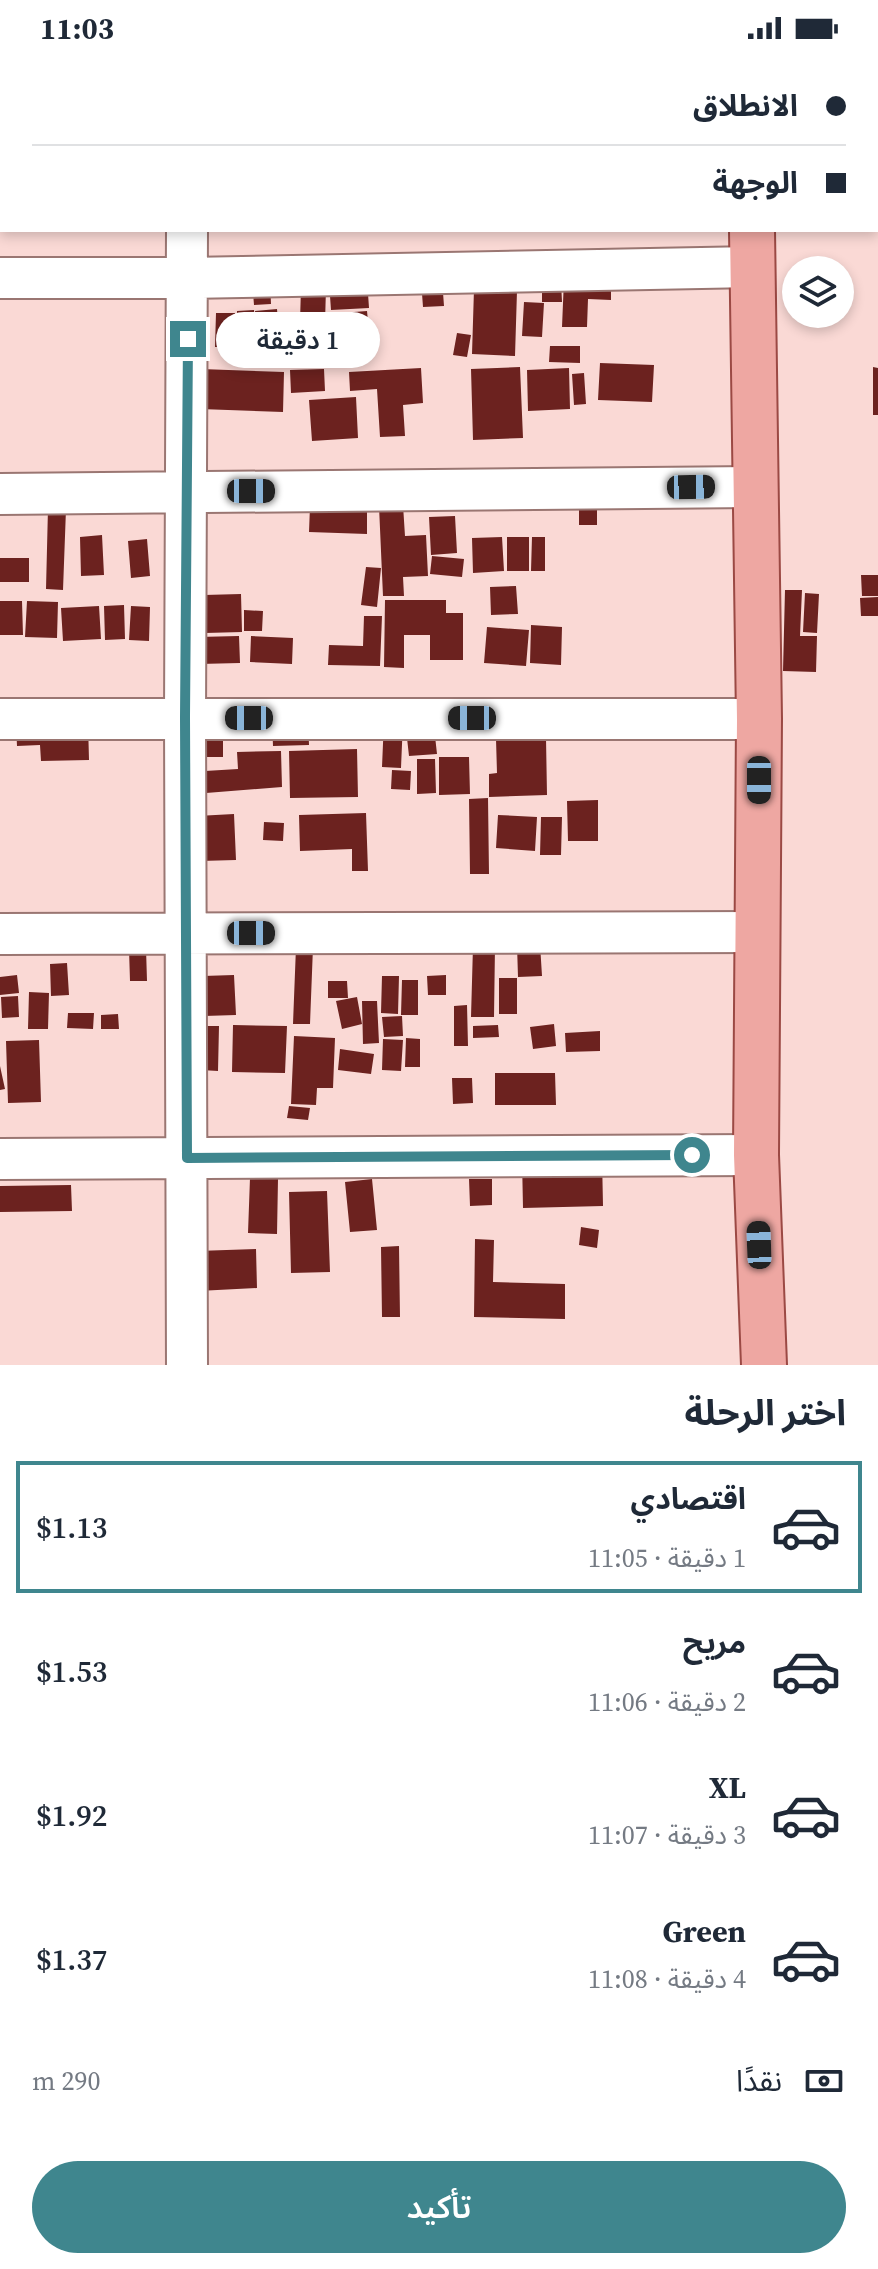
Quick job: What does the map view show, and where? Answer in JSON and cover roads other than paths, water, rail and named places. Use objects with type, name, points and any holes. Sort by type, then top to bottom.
[{"type":"main road","points":[[752,249],[759,719],[756,1155],[764,1365]]},
{"type":"street","points":[[187,232],[187,1365]]},
{"type":"street","points":[[0,278],[188,278],[752,249]]},
{"type":"street","points":[[0,494],[754,487]]},
{"type":"street","points":[[0,719],[759,719]]},
{"type":"street","points":[[0,934],[759,932]]},
{"type":"street","points":[[0,1159],[756,1155]]}]
